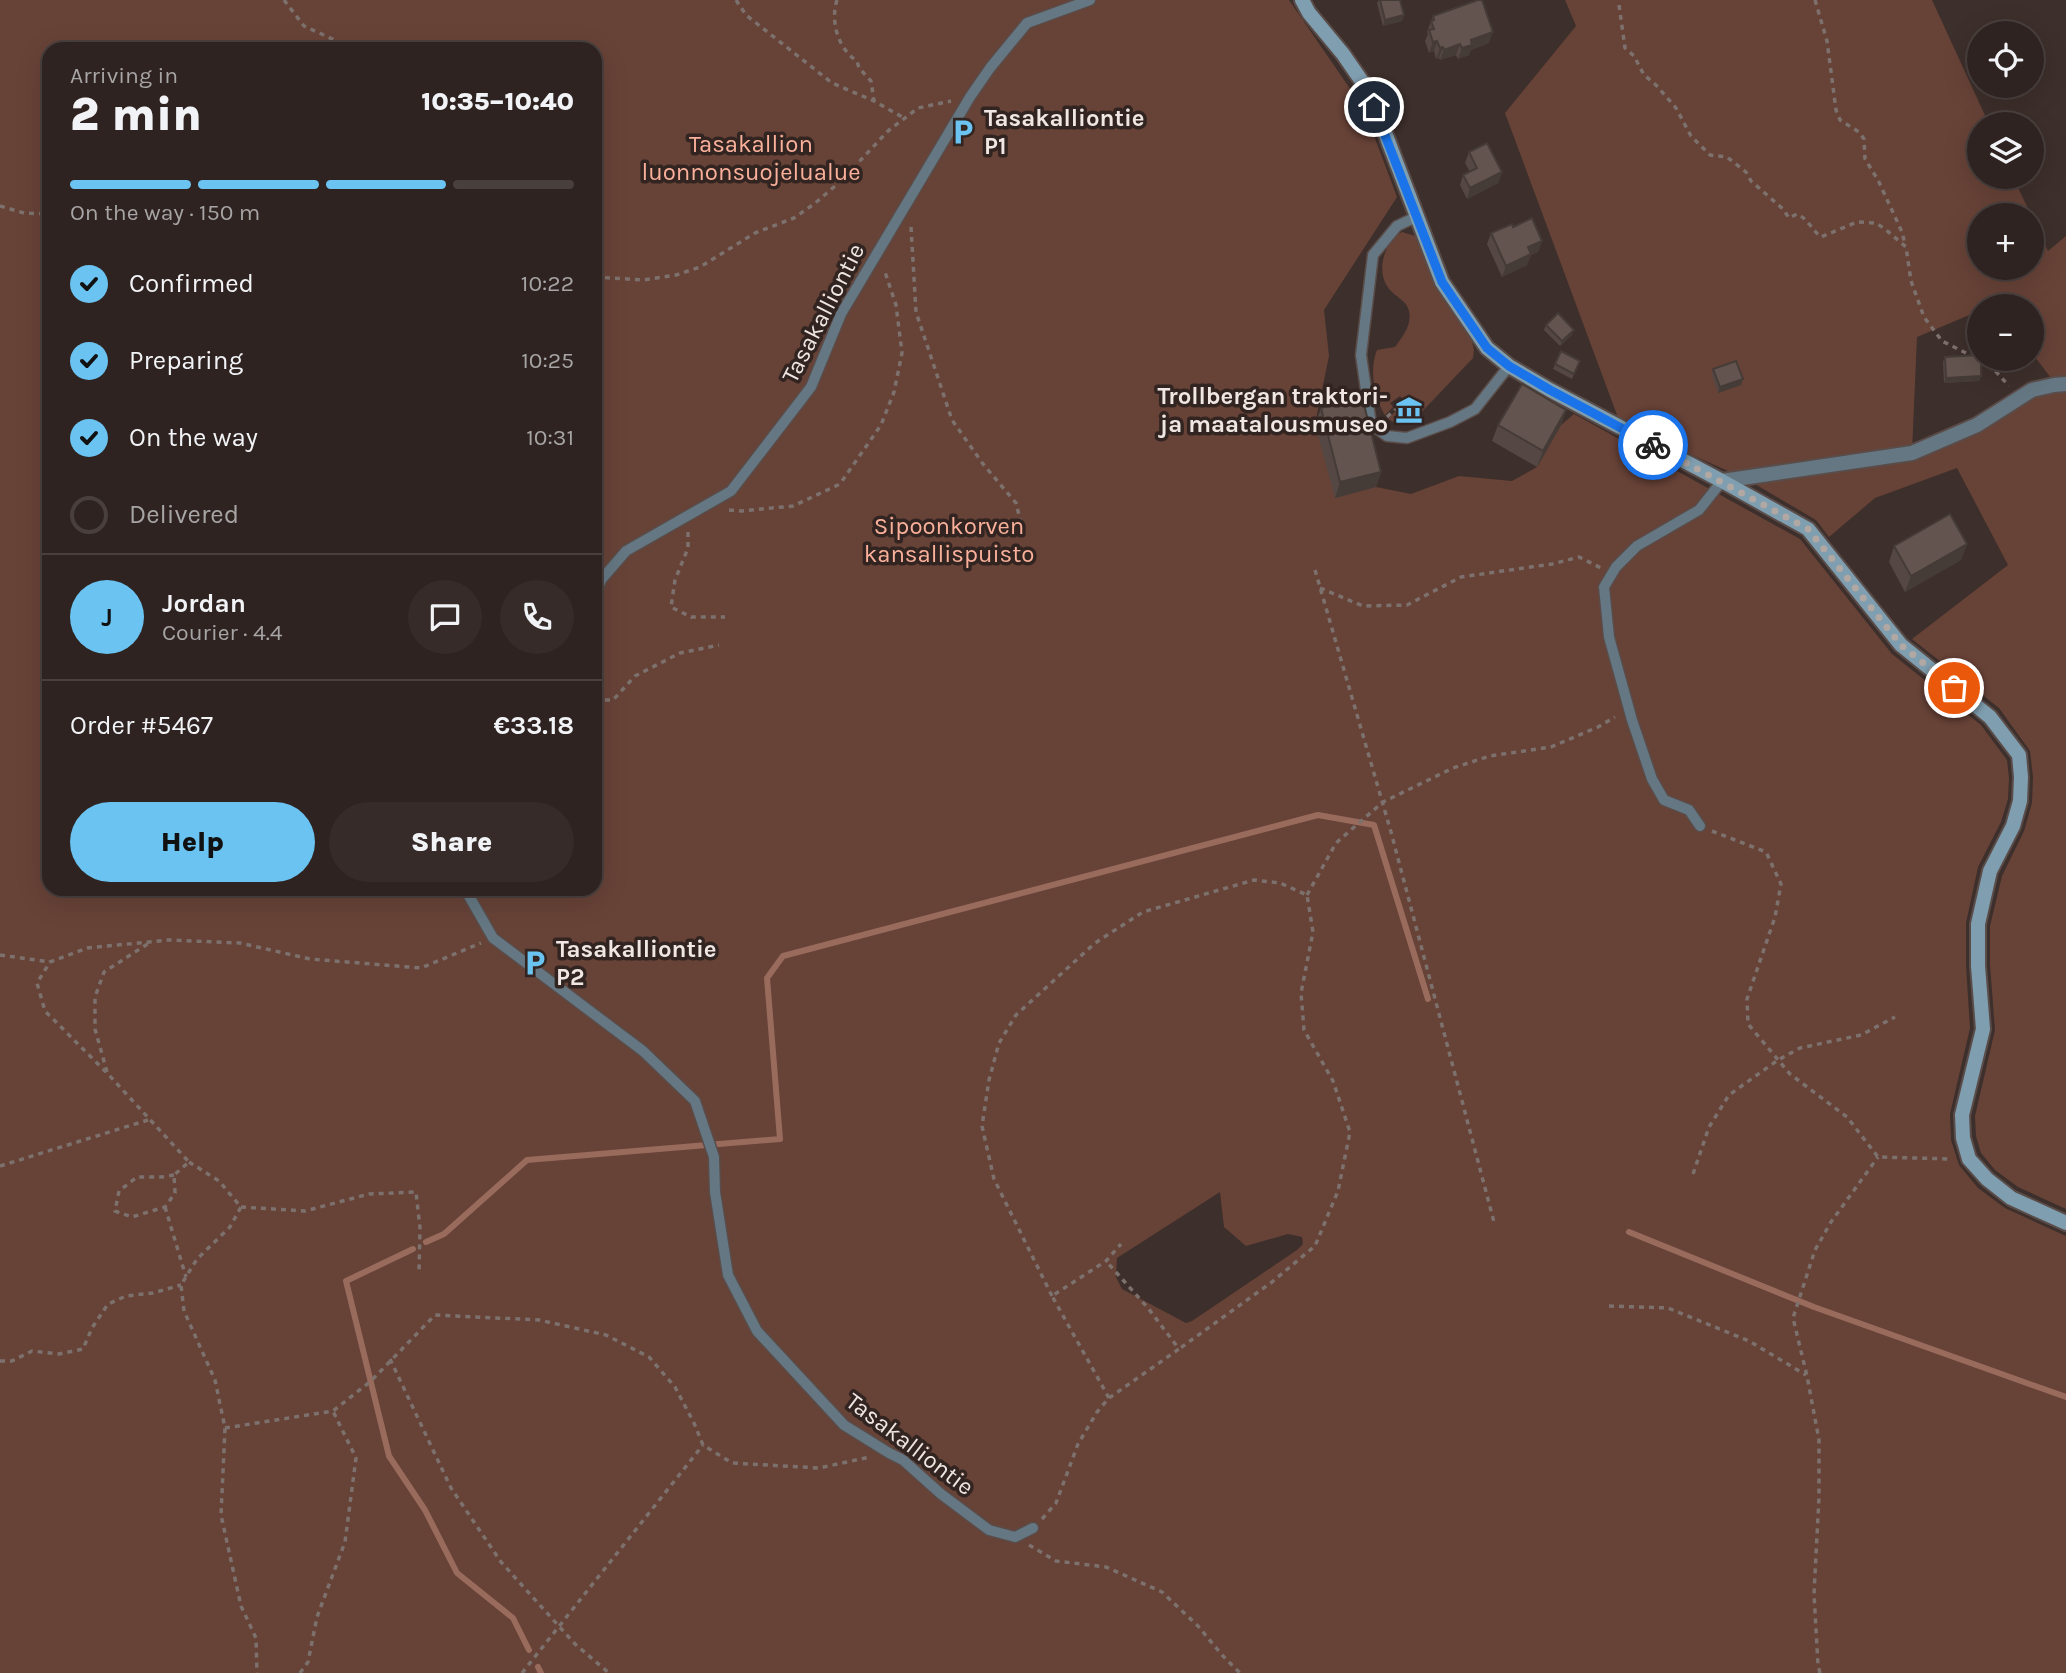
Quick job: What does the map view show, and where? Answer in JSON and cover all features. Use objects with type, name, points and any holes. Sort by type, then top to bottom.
[{"type":"street","points":[[1302,0],[1363,83],[1384,130],[1442,282],[1487,348],[1509,366],[1562,396],[1808,529],[1901,645],[1990,717],[2018,755],[2020,801],[2012,827],[1990,871],[1978,924],[1983,1030],[1962,1115],[1963,1138],[1969,1159],[1987,1179],[2011,1198],[2066,1223]]},
{"type":"street","points":[[1722,481],[1912,453],[1977,425],[2032,390],[2066,384]]},
{"type":"lane","name":"Tasakalliontie","points":[[602,579],[626,551],[731,491],[811,387],[841,314],[990,68],[1027,23],[1090,0]]},
{"type":"lane","points":[[1416,217],[1397,226],[1373,255],[1360,355],[1371,424],[1387,436],[1407,438],[1450,422],[1475,409],[1509,366]]},
{"type":"lane","points":[[1700,826],[1689,810],[1664,800],[1652,779],[1609,637],[1604,587],[1637,546],[1699,510],[1722,481]]},
{"type":"lane","name":"Tasakalliontie","points":[[469,896],[493,938],[643,1051],[695,1101],[714,1157],[715,1192],[728,1275],[757,1331],[844,1425],[903,1460],[941,1494],[989,1530],[1015,1537]]},
{"type":"lane","points":[[1015,1537],[1033,1528]]},
{"type":"path","points":[[284,0],[304,26],[339,42]]},
{"type":"path","points":[[736,0],[746,15],[832,83],[904,118]]},
{"type":"path","points":[[837,0],[834,13],[840,44],[849,56],[857,61],[859,68],[871,81],[874,102]]},
{"type":"path","points":[[1815,0],[1827,41],[1836,110],[1840,120],[1859,132],[1864,139],[1866,159],[1902,232],[1911,281],[1924,317],[1942,341],[1990,365],[2020,398]]},
{"type":"path","points":[[1619,5],[1625,48],[1634,56],[1644,75],[1676,108],[1691,136],[1710,155],[1727,157],[1746,172],[1751,181],[1783,209],[1789,218],[1797,214],[1803,216],[1812,230],[1821,237],[1857,222],[1876,223],[1906,247]]},
{"type":"path","points":[[602,277],[643,280],[676,275],[700,267],[755,233],[794,218],[814,204],[841,181],[888,131],[918,108],[970,97]]},
{"type":"path","points":[[0,206],[24,213],[42,214]]},
{"type":"path","points":[[898,218],[911,227],[916,312],[952,420],[983,464],[1016,503],[1023,531]]},
{"type":"path","points":[[701,508],[741,511],[793,506],[840,484],[881,425],[894,392],[902,353],[896,305],[878,251]]},
{"type":"path","points":[[687,517],[688,548],[676,580],[671,607],[691,617],[725,617]]},
{"type":"path","points":[[1320,588],[1363,606],[1407,606],[1461,576],[1552,564],[1579,557],[1612,574]]},
{"type":"path","points":[[1315,570],[1383,802],[1494,1222]]},
{"type":"path","points":[[602,700],[613,700],[635,676],[680,653],[719,645]]},
{"type":"path","points":[[1033,1528],[1056,1503],[1078,1444],[1097,1412],[1109,1398],[1272,1282],[1315,1246],[1338,1191],[1350,1132],[1333,1081],[1304,1030],[1301,993],[1314,932],[1307,895],[1336,843],[1383,802],[1453,768],[1490,756],[1551,747],[1598,727],[1629,708]]},
{"type":"path","points":[[1700,826],[1766,852],[1781,884],[1775,917],[1747,999],[1748,1024],[1790,1074],[1847,1117],[1878,1157]]},
{"type":"path","points":[[1109,1398],[1052,1296],[994,1179],[982,1126],[989,1080],[999,1043],[1016,1015],[1095,943],[1143,912],[1254,880],[1280,883],[1307,895]]},
{"type":"path","points":[[0,955],[50,962],[87,948],[169,940],[240,943],[310,960],[421,968],[493,938]]},
{"type":"path","points":[[108,1074],[94,1029],[95,996],[104,972],[152,942]]},
{"type":"path","points":[[50,962],[37,983],[45,1011],[108,1074],[189,1162],[219,1181],[241,1207],[305,1212],[369,1194],[416,1192],[420,1228],[419,1272]]},
{"type":"path","points":[[1693,1174],[1709,1127],[1728,1095],[1800,1048],[1861,1035],[1895,1017]]},
{"type":"path","points":[[0,1166],[149,1119]]},
{"type":"path","points":[[1878,1157],[1969,1159]]},
{"type":"path","points":[[1820,1673],[1814,1594],[1819,1440],[1793,1318],[1815,1250],[1878,1157]]},
{"type":"path","points":[[174,1175],[175,1193],[165,1207],[132,1217],[115,1210],[119,1191],[137,1177],[174,1175],[189,1162]]},
{"type":"path","points":[[165,1207],[186,1277]]},
{"type":"path","points":[[241,1207],[230,1227],[197,1259],[181,1285],[184,1311],[215,1380],[225,1428],[221,1515],[241,1605],[256,1638],[257,1673]]},
{"type":"path","points":[[1052,1296],[1106,1261],[1121,1244]]},
{"type":"path","points":[[1106,1261],[1148,1308],[1179,1349]]},
{"type":"path","points":[[0,1361],[12,1361],[32,1351],[58,1353],[83,1349],[92,1328],[108,1304],[126,1296],[153,1293],[181,1285]]},
{"type":"path","points":[[1609,1306],[1668,1308],[1749,1341],[1807,1376]]},
{"type":"path","points":[[225,1428],[332,1411],[371,1381],[435,1315],[539,1320],[606,1335],[649,1357],[675,1387],[703,1445],[732,1463],[819,1468],[889,1453]]},
{"type":"path","points":[[390,1359],[451,1488],[501,1562],[575,1644],[609,1673]]},
{"type":"path","points":[[300,1673],[308,1662],[317,1617],[345,1542],[356,1458],[332,1411]]},
{"type":"path","points":[[522,1673],[703,1445]]},
{"type":"path","points":[[1015,1537],[1056,1561],[1106,1567],[1162,1592],[1198,1626],[1240,1673]]},
{"type":"green space","points":[[0,0],[1289,0],[1364,109],[1397,197],[1324,310],[1329,356],[1315,424],[1376,487],[1411,494],[1459,476],[1512,481],[1537,467],[1561,425],[1574,414],[1800,539],[1892,654],[1981,725],[2007,760],[2008,799],[2001,822],[1978,867],[1966,923],[1970,1028],[1950,1114],[1951,1140],[1959,1165],[1978,1188],[2005,1208],[2066,1236],[2066,1673],[0,1673]],"holes":[[[1220,1192],[1224,1227],[1246,1246],[1288,1234],[1302,1237],[1303,1244],[1186,1323],[1122,1289],[1116,1277],[1117,1258]]]},
{"type":"green space","points":[[1565,0],[1932,0],[1967,76],[1967,98],[1977,98],[1983,112],[1967,112],[1967,189],[2019,189],[2025,203],[1967,203],[1967,280],[2044,280],[2044,242],[2048,251],[2066,236],[2066,382],[2054,382],[2044,369],[2044,294],[1967,294],[1967,316],[1917,337],[1912,452],[1737,475],[1620,423],[1505,113],[1576,26]]},
{"type":"green space","points":[[1402,232],[1415,236],[1442,296],[1471,337],[1474,350],[1473,358],[1416,418],[1409,422],[1396,423],[1388,419],[1396,411],[1398,414],[1408,406],[1400,396],[1390,403],[1393,407],[1385,415],[1376,392],[1373,366],[1377,350],[1395,347],[1409,321],[1408,307],[1387,286],[1382,271],[1387,249]]},
{"type":"green space","points":[[2066,387],[2066,1209],[2018,1187],[1995,1170],[1981,1153],[1976,1136],[1975,1116],[1995,1030],[1990,926],[2002,876],[2024,831],[2032,803],[2030,751],[1999,708],[1912,639],[2008,565],[1957,468],[1875,498],[1829,537],[1816,520],[1748,480],[1913,455],[2033,392]]},
{"type":"building","points":[[1380,0],[1400,0],[1404,15],[1385,20]]},
{"type":"building","points":[[1482,0],[1493,32],[1471,40],[1472,45],[1462,48],[1460,44],[1444,50],[1437,41],[1433,42],[1429,30],[1434,29],[1431,21],[1434,20],[1433,16]]},
{"type":"building","points":[[1487,143],[1502,172],[1470,188],[1463,175],[1477,168],[1469,152]]},
{"type":"building","points":[[1532,218],[1542,241],[1528,247],[1531,254],[1506,266],[1491,233]]},
{"type":"building","points":[[1558,313],[1574,330],[1562,341],[1546,325]]},
{"type":"building","points":[[1561,351],[1580,361],[1574,374],[1555,364]]},
{"type":"building","points":[[1967,356],[1967,371],[1981,371],[1981,376],[1946,378],[1945,357]]},
{"type":"building","points":[[1736,361],[1743,379],[1720,387],[1713,369]]},
{"type":"building","points":[[1522,384],[1566,410],[1543,451],[1498,425]]},
{"type":"building","points":[[1362,397],[1381,472],[1340,482],[1321,408]]},
{"type":"building","points":[[1950,514],[1967,544],[1911,576],[1894,546]]},
{"type":"waterway","points":[[426,1242],[444,1234],[527,1160],[780,1139],[767,978],[783,956],[1318,815],[1374,825],[1428,999]]},
{"type":"waterway","points":[[1629,1232],[1814,1307],[2066,1397]]},
{"type":"waterway","points":[[413,1249],[346,1281],[389,1456],[425,1510],[457,1573],[513,1618],[529,1650]]},
{"type":"waterway","points":[[538,1667],[541,1673]]},
{"type":"way so far","points":[[1653,445],[1808,529],[1901,645],[1954,688]]},
{"type":"place","name":"Tasakalliontie P1","points":[[963,132]]},
{"type":"place","name":"Trollbergan traktori- ja maatalousmuseo","points":[[1409,410]]},
{"type":"place","name":"Tasakalliontie P2","points":[[535,963]]},
{"type":"route","points":[[1374,107],[1442,282],[1487,348],[1509,366],[1550,390],[1653,445]]},
{"type":"park label","name":"Tasakallion luonnonsuojelualue","points":[[751,158]]},
{"type":"park label","name":"Sipoonkorven kansallispuisto","points":[[949,540]]}]
